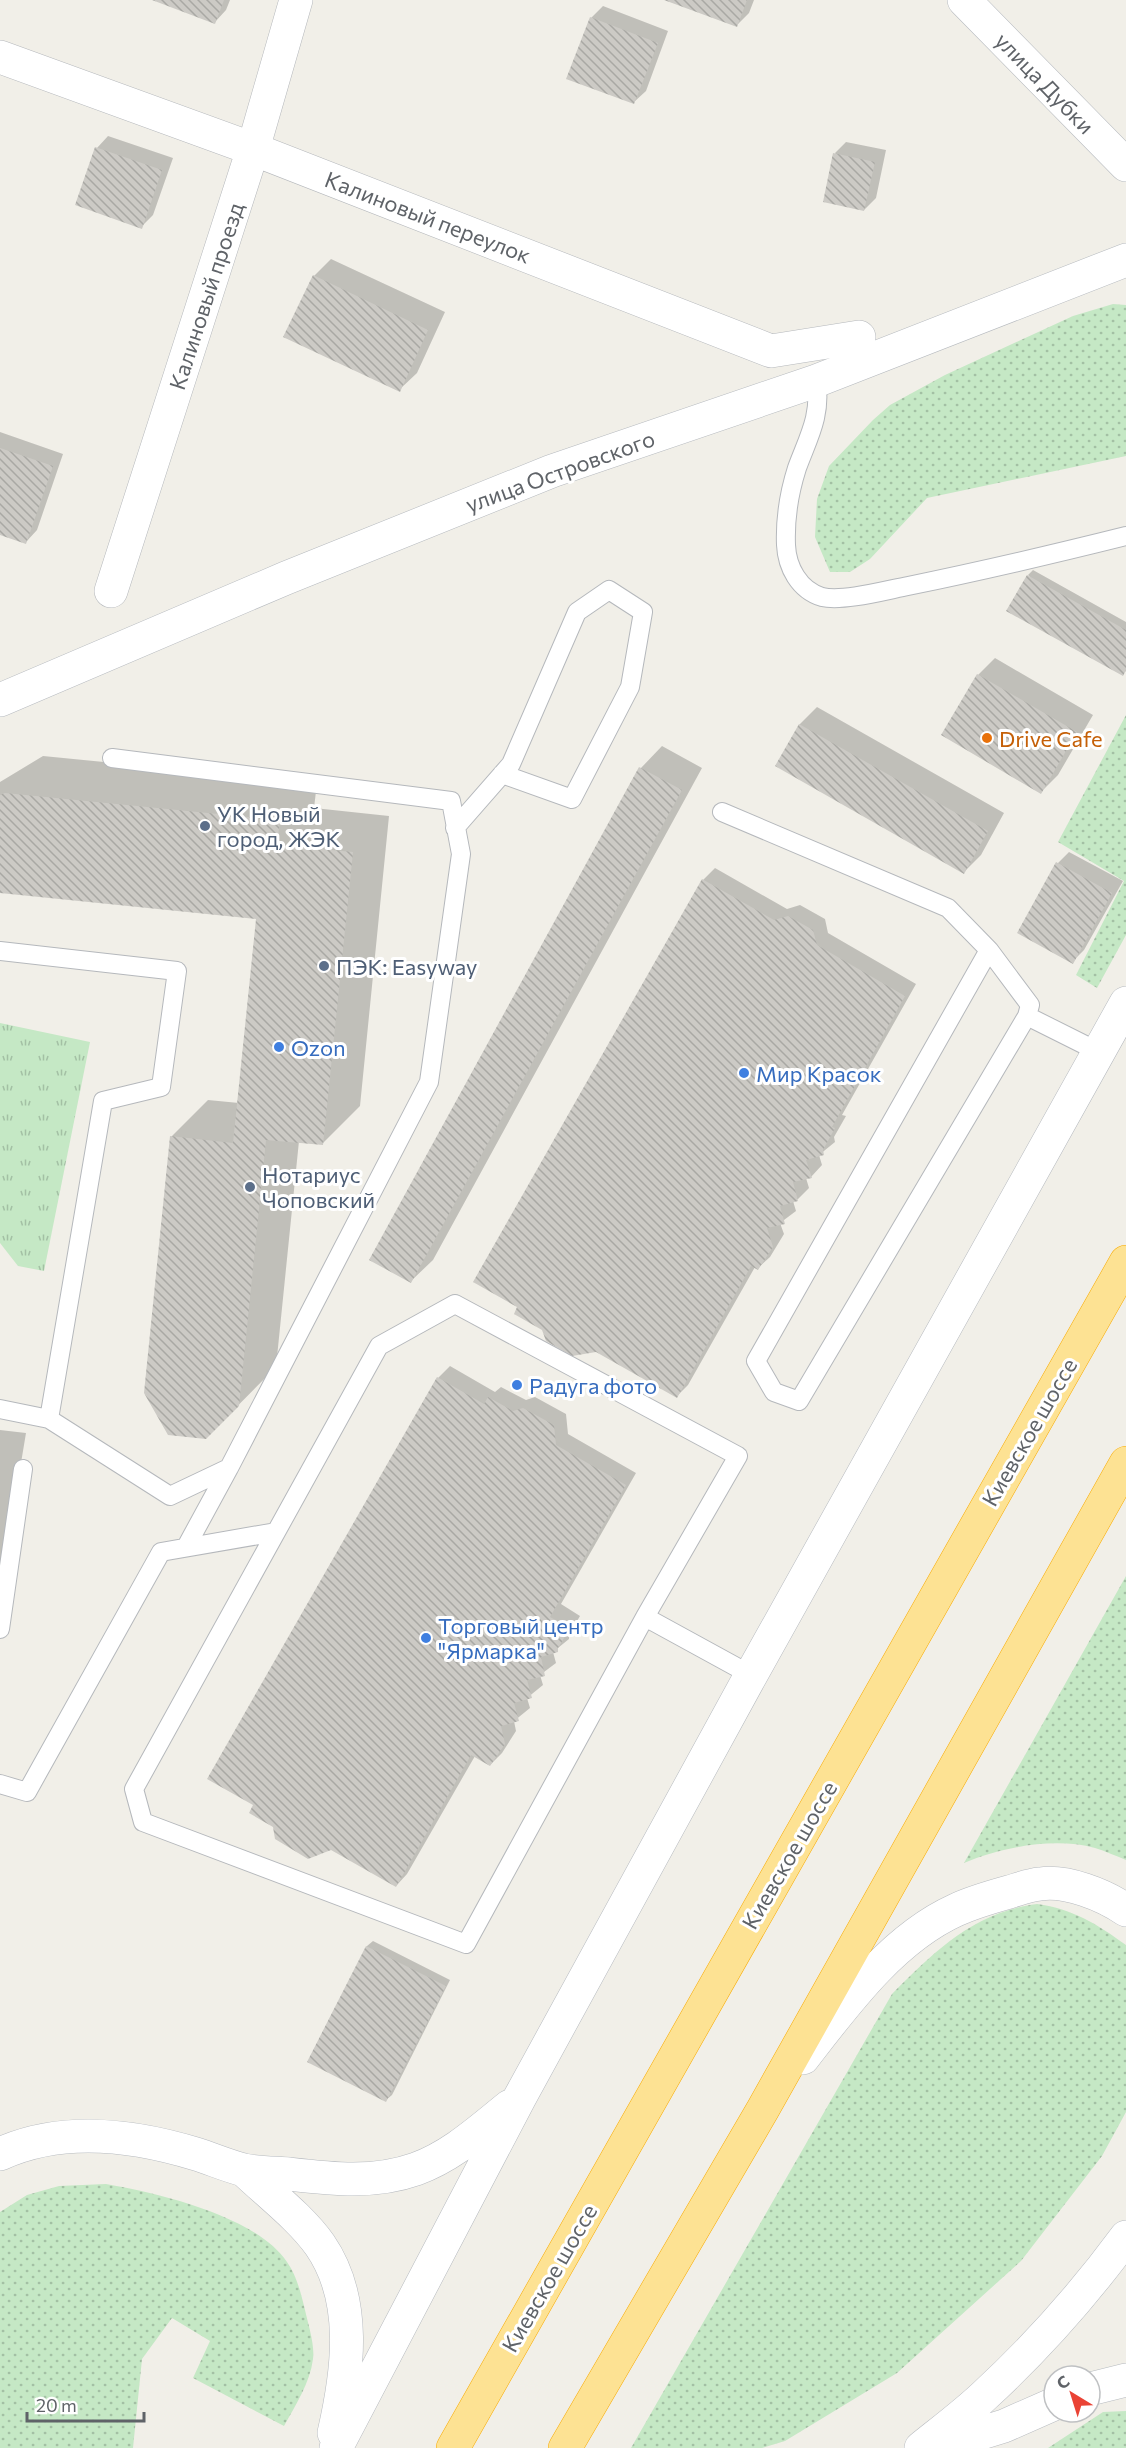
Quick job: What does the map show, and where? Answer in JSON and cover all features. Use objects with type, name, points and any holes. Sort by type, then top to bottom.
[{"type":"highway","name":"Киевское шоссе","points":[[453,2448],[1126,1262]]},
{"type":"highway","points":[[565,2448],[763,2109],[1126,1463]]},
{"type":"main road","name":"Калиновый проезд","points":[[111,591],[253,149],[296,0]]},
{"type":"main road","name":"улица Дубки","points":[[964,0],[1126,165]]},
{"type":"main road","name":"Калиновый переулок","points":[[0,57],[253,149],[771,351],[859,337]]},
{"type":"main road","name":"улица Островского","points":[[0,700],[285,578],[552,471],[816,381],[1126,260]]},
{"type":"main road","points":[[336,2448],[520,2097],[751,1675],[1126,1004]]},
{"type":"main road","points":[[763,2109],[843,2007],[876,1971],[912,1937],[954,1910],[981,1900],[1041,1884],[1062,1885],[1085,1891],[1126,1910]]},
{"type":"main road","points":[[0,2154],[33,2142],[87,2136],[119,2138],[195,2153],[244,2170],[352,2180],[399,2175],[440,2159],[463,2145],[520,2097]]},
{"type":"main road","points":[[244,2170],[319,2243],[336,2274],[346,2314],[346,2352],[331,2448]]},
{"type":"main road","points":[[921,2448],[984,2397],[1032,2349],[1069,2309],[1126,2237]]},
{"type":"main road","points":[[1102,2386],[1126,2380]]},
{"type":"main road","points":[[933,2448],[1004,2426],[1042,2409]]},
{"type":"lane","points":[[816,381],[819,399],[811,436],[797,469],[787,507],[786,546],[789,567],[803,586],[823,597],[858,596],[1016,564],[1126,536]]},
{"type":"lane","points":[[456,828],[502,774],[511,764],[577,612],[609,590],[643,612],[630,687],[572,799],[502,774]]},
{"type":"lane","points":[[112,758],[451,801],[461,854],[429,1082],[186,1548]]},
{"type":"lane","points":[[722,812],[948,908],[990,950],[1030,1005],[1027,1016],[799,1401],[774,1392],[756,1361],[990,950]]},
{"type":"lane","points":[[0,951],[177,971],[161,1088],[104,1101],[49,1419]]},
{"type":"lane","points":[[1027,1016],[1099,1052]]},
{"type":"lane","points":[[455,1304],[738,1456],[645,1617],[466,1944],[143,1822],[134,1789],[379,1346],[455,1304]]},
{"type":"lane","points":[[0,1409],[49,1419],[170,1497],[229,1468]]},
{"type":"lane","points":[[0,1629],[23,1469]]},
{"type":"lane","points":[[0,1784],[27,1792],[161,1552],[276,1532]]},
{"type":"lane","points":[[645,1617],[751,1675]]},
{"type":"green space","points":[[1113,304],[1126,305],[1126,456],[927,498],[870,559],[850,572],[830,572],[815,537],[817,499],[829,466],[873,420],[890,405],[945,375],[1073,316]]},
{"type":"green space","points":[[1126,715],[1126,935],[1097,988],[1076,975],[1124,881],[1058,842]]},
{"type":"green space","points":[[0,1023],[90,1042],[44,1271],[18,1266],[0,1243]]},
{"type":"green space","points":[[1126,1576],[1126,1860],[1095,1848],[1063,1843],[1012,1848],[964,1863]]},
{"type":"green space","points":[[1037,1904],[1084,1918],[1126,1945],[1126,2112],[1102,2156],[1021,2261],[897,2373],[785,2441],[762,2448],[631,2448],[892,1994],[924,1963],[957,1936],[994,1915],[1014,1908]]},
{"type":"green space","points":[[106,2184],[178,2201],[230,2219],[272,2246],[287,2262],[300,2291],[311,2334],[313,2353],[305,2385],[284,2426],[193,2378],[210,2341],[172,2318],[142,2359],[133,2448],[0,2448],[0,2212],[27,2195],[59,2186]]},
{"type":"green space","points":[[1126,2411],[1126,2448],[1048,2448],[1085,2424],[1102,2424],[1103,2412]]},
{"type":"building","points":[[152,0],[224,0],[215,24]]},
{"type":"building","points":[[664,0],[747,0],[737,27]]},
{"type":"building","points":[[590,17],[658,43],[634,104],[566,79]]},
{"type":"building","points":[[95,147],[162,170],[142,229],[75,205]]},
{"type":"building","points":[[833,153],[875,162],[864,211],[823,202]]},
{"type":"building","points":[[313,275],[428,330],[400,392],[283,337]]},
{"type":"building","points":[[0,448],[53,466],[26,544],[0,535]]},
{"type":"building","points":[[1027,575],[1126,630],[1126,670],[1123,676],[1006,611]]},
{"type":"building","points":[[977,674],[1077,732],[1041,794],[941,735]]},
{"type":"building","points":[[799,724],[988,831],[964,874],[775,766]]},
{"type":"building","points":[[639,767],[682,790],[411,1283],[369,1260]]},
{"type":"building","points":[[5,793],[280,820],[277,845],[353,852],[323,1145],[266,1140],[239,1406],[206,1439],[168,1435],[144,1393],[170,1136],[233,1143],[256,919],[0,893],[0,795]]},
{"type":"building","points":[[1056,862],[1112,893],[1073,964],[1017,933]]},
{"type":"building","points":[[702,879],[774,920],[788,916],[813,930],[817,945],[905,996],[832,1127],[835,1128],[823,1150],[824,1155],[806,1160],[812,1178],[793,1182],[798,1201],[780,1206],[785,1224],[767,1228],[773,1247],[758,1270],[751,1266],[677,1398],[596,1352],[572,1356],[546,1341],[542,1330],[514,1314],[517,1307],[473,1282]]},
{"type":"building","name":"Торговый центр \"Ярмарка\"","points":[[437,1377],[484,1404],[488,1397],[513,1411],[523,1408],[554,1425],[556,1445],[626,1485],[550,1617],[570,1628],[558,1652],[541,1657],[545,1676],[527,1680],[532,1698],[514,1703],[519,1721],[501,1726],[505,1744],[490,1766],[471,1755],[396,1887],[331,1850],[308,1859],[275,1839],[273,1827],[249,1813],[253,1805],[207,1779]]},
{"type":"building","points":[[366,1946],[446,1986],[386,2102],[307,2062]]},
{"type":"place","name":"Drive Cafe","points":[[987,738]]},
{"type":"place","name":"УК Новый город, ЖЭК","points":[[205,826]]},
{"type":"place","name":"ПЭК: Easyway","points":[[324,966]]},
{"type":"place","name":"Ozon","points":[[279,1047]]},
{"type":"place","name":"Мир Красок","points":[[744,1073]]},
{"type":"place","name":"Нотариус Чоповский","points":[[250,1187]]},
{"type":"place","name":"Радуга фото","points":[[517,1385]]},
{"type":"place","name":"Торговый центр \"Ярмарка\"","points":[[426,1638]]}]
